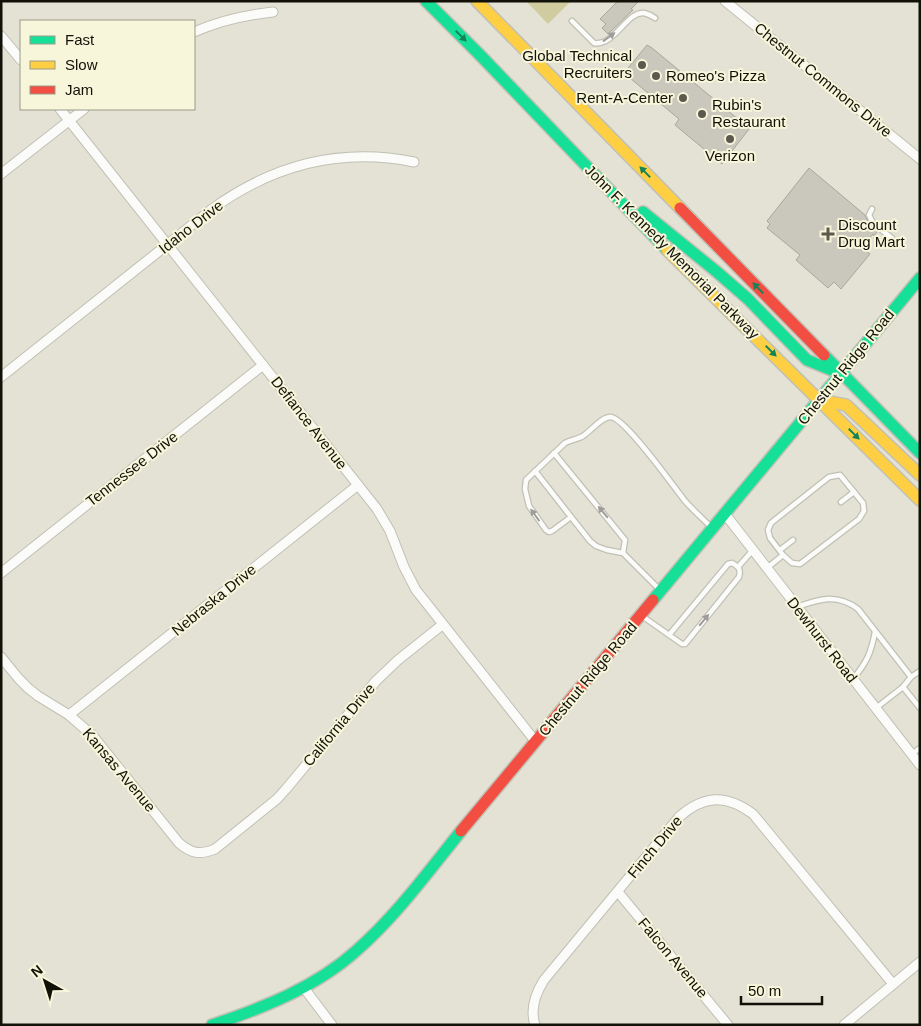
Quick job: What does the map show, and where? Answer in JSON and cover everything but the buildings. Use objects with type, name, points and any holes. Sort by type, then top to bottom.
[{"type":"main road","name":"John F. Kennedy Memorial Parkway","points":[[426,1],[662,245],[920,500]]},
{"type":"main road","points":[[477,1],[920,453]]},
{"type":"main road","points":[[567,146],[748,299],[807,360],[841,374]]},
{"type":"main road","name":"Chestnut Ridge Road","points":[[212,1025],[265,1007],[304,988],[342,962],[377,931],[661,592],[920,278]]},
{"type":"main road","points":[[820,400],[846,405],[920,475]]},
{"type":"street","name":"Chestnut Commons Drive","points":[[725,1],[920,159]]},
{"type":"street","points":[[195,32],[230,19],[250,14],[273,12]]},
{"type":"street","points":[[1,36],[20,59]]},
{"type":"street","points":[[1,174],[64,114],[80,110]]},
{"type":"street","name":"Defiance Avenue","points":[[64,114],[377,509],[396,542],[404,567],[416,590],[536,742]]},
{"type":"street","name":"Idaho Drive","points":[[1,377],[228,197],[260,180],[286,169],[314,162],[350,157],[372,156],[414,162]]},
{"type":"street","name":"Tennessee Drive","points":[[1,573],[263,365]]},
{"type":"street","name":"Nebraska Drive","points":[[69,715],[358,485]]},
{"type":"street","name":"Dewhurst Road","points":[[725,514],[920,765]]},
{"type":"street","name":"California Drive","points":[[239,830],[277,799],[388,668],[442,625]]},
{"type":"street","name":"Kansas Avenue","points":[[1,657],[28,688],[69,715],[93,736],[179,843],[186,849],[193,852],[207,852],[216,849],[239,830]]},
{"type":"street","name":"Finch Drive","points":[[535,1025],[534,999],[539,987],[679,817],[689,808],[701,802],[714,800],[735,802],[753,814],[893,984]]},
{"type":"street","name":"Falcon Avenue","points":[[618,892],[728,1025]]},
{"type":"street","points":[[844,1025],[920,962]]},
{"type":"street","points":[[304,988],[332,1025]]},
{"type":"lane","points":[[572,21],[597,44],[605,41],[638,14],[645,13],[656,18]]},
{"type":"lane","points":[[872,208],[870,215],[872,221]]},
{"type":"lane","points":[[880,229],[892,238]]},
{"type":"lane","points":[[570,516],[552,531],[546,530],[529,506],[525,489],[526,480],[565,443],[582,437],[604,418],[614,417],[633,435],[686,502],[713,529]]},
{"type":"lane","points":[[554,454],[625,540],[623,553]]},
{"type":"lane","points":[[535,472],[590,541],[596,546],[623,553],[661,592]]},
{"type":"lane","points":[[840,475],[863,503],[864,511],[859,519],[800,564],[792,563],[782,553],[770,538],[768,530],[771,523],[829,477],[840,475]]},
{"type":"lane","points":[[841,502],[854,492]]},
{"type":"lane","points":[[767,568],[793,540]]},
{"type":"lane","points":[[738,567],[753,550]]},
{"type":"lane","points":[[641,615],[669,635],[682,644],[684,644],[740,577],[738,567],[732,563],[728,564],[669,635]]},
{"type":"lane","points":[[797,607],[819,599],[836,599],[851,604],[858,609],[911,677]]},
{"type":"lane","points":[[853,679],[863,667],[871,651],[875,632]]},
{"type":"lane","points":[[876,708],[920,671]]},
{"type":"lane","points":[[903,687],[920,708]]},
{"type":"lane","points":[[912,754],[920,748]]},
{"type":"shaded area","points":[[526,1],[571,1],[548,24]]},
{"type":"traffic: fast","points":[[426,1],[667,250]]},
{"type":"traffic: fast","points":[[643,212],[748,299],[807,360],[834,371]]},
{"type":"traffic: fast","points":[[653,600],[920,278]]},
{"type":"traffic: fast","points":[[824,355],[920,453]]},
{"type":"traffic: fast","points":[[212,1025],[288,995],[340,964],[385,923],[461,831]]},
{"type":"traffic: slow","points":[[477,1],[680,208]]},
{"type":"traffic: slow","points":[[667,250],[920,500]]},
{"type":"traffic: slow","points":[[820,400],[846,405],[920,475]]},
{"type":"traffic: jam","points":[[680,208],[824,355]]},
{"type":"traffic: jam","points":[[461,831],[653,600]]},
{"type":"place","name":"Global Technical Recruiters","points":[[642,65]]},
{"type":"place","name":"Romeo's Pizza","points":[[656,76]]},
{"type":"place","name":"Rent-A-Center","points":[[683,98]]},
{"type":"place","name":"Rubin's Restaurant","points":[[702,114]]},
{"type":"place","name":"Verizon","points":[[730,139]]},
{"type":"place","name":"Discount Drug Mart","points":[[828,234]]}]
